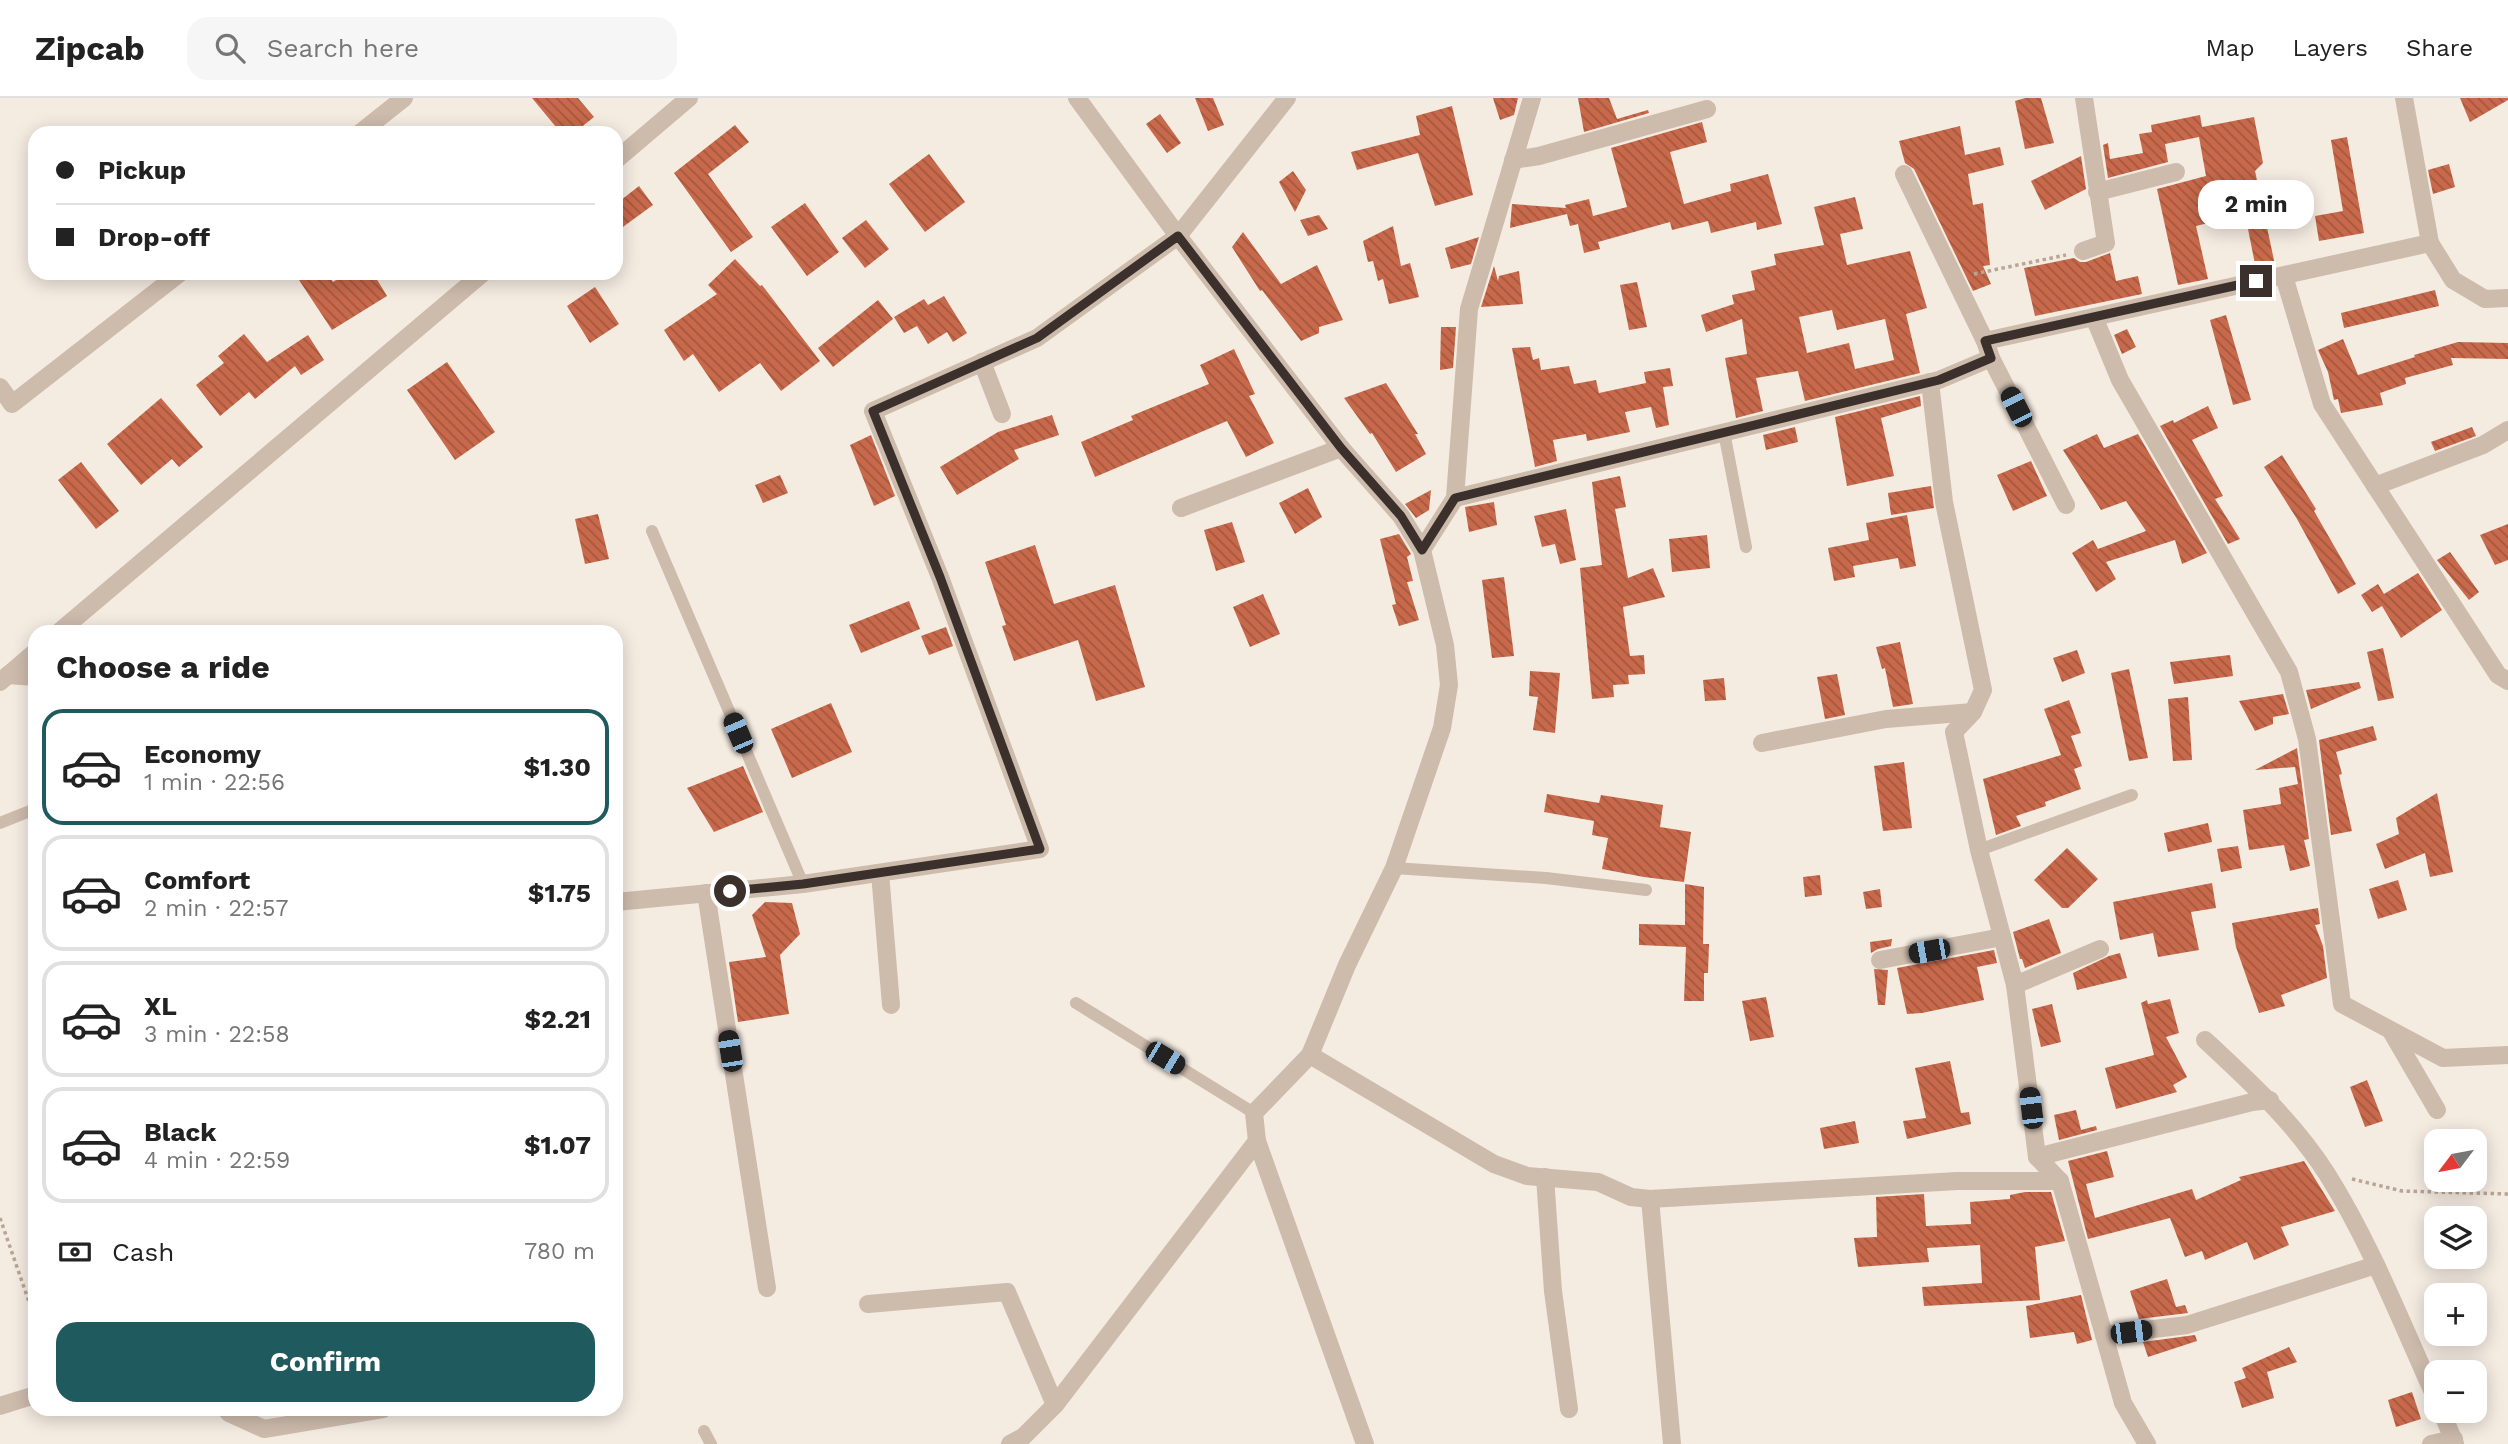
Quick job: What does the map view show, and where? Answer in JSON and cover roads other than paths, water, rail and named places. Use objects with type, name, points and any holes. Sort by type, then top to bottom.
[{"type":"street","points":[[369,126],[404,98]]},
{"type":"street","points":[[623,154],[689,98]]},
{"type":"street","points":[[1077,98],[1178,236],[1341,448],[1401,516],[1422,550],[1445,645],[1449,685],[1442,729],[1394,868],[1347,965],[1310,1055],[1254,1113],[1257,1141],[1365,1444]]},
{"type":"street","points":[[623,896],[706,893],[803,884],[1040,849],[940,577],[873,411],[1037,338],[1178,236],[1287,98]]},
{"type":"street","points":[[1422,550],[1455,498],[1469,309],[1532,98]]},
{"type":"street","points":[[2083,251],[2106,243],[2084,98]]},
{"type":"street","points":[[2404,98],[2430,243],[2453,280],[2485,299],[2508,298]]},
{"type":"street","points":[[1513,160],[1539,156],[1707,109]]},
{"type":"street","points":[[2097,192],[2176,172]]},
{"type":"street","points":[[1904,174],[2066,505]]},
{"type":"street","points":[[1455,498],[1930,382],[1988,349],[2094,317],[2430,243]]},
{"type":"street","points":[[2284,275],[2322,404],[2498,675],[2508,681]]},
{"type":"street","points":[[0,387],[12,404],[171,280]]},
{"type":"street","points":[[67,625],[475,280]]},
{"type":"street","points":[[2094,317],[2120,380],[2289,672],[2307,739],[2342,1004],[2443,1058],[2508,1055]]},
{"type":"street","points":[[982,362],[1002,414]]},
{"type":"street","points":[[1930,382],[1944,502],[1983,690],[1973,712],[1954,732],[1979,850],[2015,985],[2037,1157],[2060,1181],[2123,1403],[2144,1443]]},
{"type":"street","points":[[2375,486],[2483,446],[2508,430]]},
{"type":"street","points":[[1181,508],[1341,448]]},
{"type":"street","points":[[4,678],[28,658]]},
{"type":"street","points":[[4,678],[28,677]]},
{"type":"street","points":[[1762,743],[1886,719],[1973,712]]},
{"type":"street","points":[[880,873],[891,1005]]},
{"type":"street","points":[[706,893],[767,1288]]},
{"type":"street","points":[[1880,960],[2002,937]]},
{"type":"street","points":[[2015,985],[2100,949]]},
{"type":"street","points":[[2391,1031],[2437,1110]]},
{"type":"street","points":[[2205,1040],[2270,1100],[2326,1173],[2376,1265],[2424,1372]]},
{"type":"street","points":[[1310,1055],[1494,1164],[1527,1176],[1598,1182],[1631,1198],[1957,1181],[2060,1181]]},
{"type":"street","points":[[2037,1157],[2252,1102],[2270,1100]]},
{"type":"street","points":[[1021,1442],[1055,1405],[1257,1141]]},
{"type":"street","points":[[1545,1177],[1553,1291],[1569,1409]]},
{"type":"street","points":[[1650,1199],[1672,1444]]},
{"type":"street","points":[[2104,1335],[2186,1325],[2376,1265]]},
{"type":"street","points":[[868,1304],[1007,1292],[1055,1405]]},
{"type":"street","points":[[0,1406],[28,1397]]},
{"type":"street","points":[[236,1416],[264,1429],[341,1416]]},
{"type":"street","points":[[2431,1444],[2454,1441],[2446,1423]]},
{"type":"lane","points":[[1724,432],[1746,548]]},
{"type":"lane","points":[[652,531],[803,884]]},
{"type":"lane","points":[[1979,850],[2132,795]]},
{"type":"lane","points":[[0,823],[28,812]]},
{"type":"lane","points":[[1394,868],[1546,878],[1646,890]]},
{"type":"lane","points":[[1076,1003],[1254,1113]]},
{"type":"lane","points":[[704,1431],[711,1444]]}]
